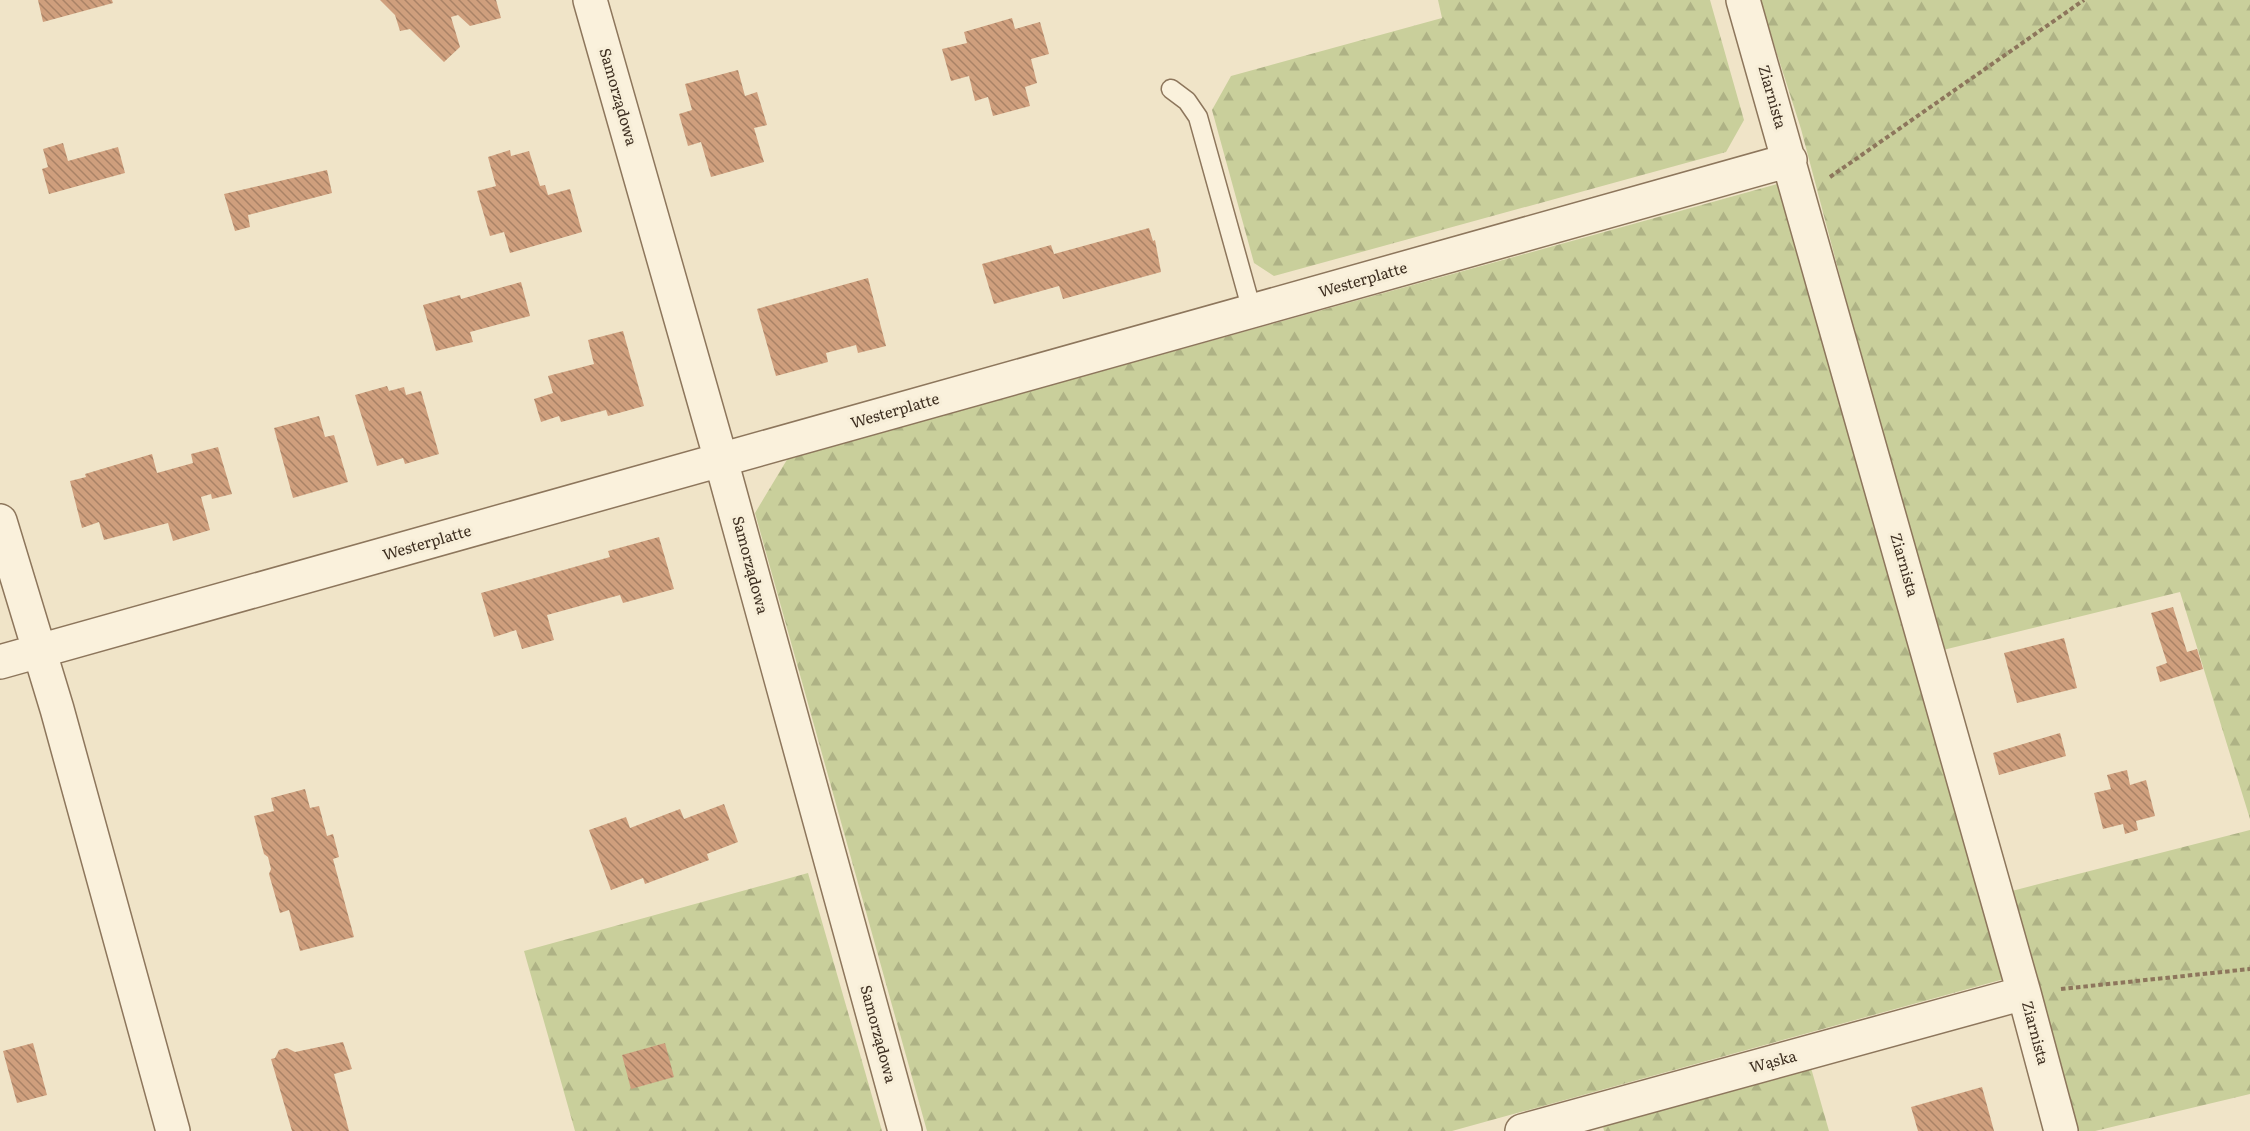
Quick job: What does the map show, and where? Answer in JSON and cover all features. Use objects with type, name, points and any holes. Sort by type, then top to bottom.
[{"type":"street","name":"Samorządowa","points":[[590,0],[721,460],[905,1131]]},
{"type":"street","name":"Ziarnista","points":[[1743,0],[1790,160],[2061,1131]]},
{"type":"street","name":"Westerplatte","points":[[0,662],[1790,160]]},
{"type":"street","points":[[0,521],[57,709],[173,1131]]},
{"type":"street","name":"Wąska","points":[[1522,1131],[2024,993]]},
{"type":"lane","points":[[1172,89],[1187,101],[1198,117],[1252,311]]},
{"type":"path","points":[[1790,160],[1818,185],[2084,0]]},
{"type":"path","points":[[2024,993],[2250,969]]},
{"type":"green space","points":[[1438,0],[1710,0],[1744,120],[1726,152],[1274,276],[1254,263],[1212,110],[1231,76],[1442,18]]},
{"type":"green space","points":[[1760,0],[2250,0],[2250,819],[2180,592],[1939,651],[1801,129]]},
{"type":"green space","points":[[1781,183],[2004,979],[1452,1131],[927,1131],[755,513],[788,458]]},
{"type":"green space","points":[[2250,830],[2250,1094],[2095,1131],[2074,1131],[2008,892]]},
{"type":"green space","points":[[808,873],[882,1131],[575,1131],[524,951]]},
{"type":"green space","points":[[1811,1068],[1829,1131],[1604,1131],[1603,1126]]},
{"type":"building","points":[[38,0],[112,0],[113,3],[43,22]]},
{"type":"building","points":[[380,0],[496,0],[501,18],[470,26],[458,15],[451,17],[460,47],[444,62],[410,29],[400,31],[395,15]]},
{"type":"building","points":[[1012,18],[1015,29],[1040,22],[1049,54],[1031,59],[1037,83],[1025,87],[1030,106],[993,116],[988,97],[975,101],[969,76],[951,81],[942,49],[967,43],[964,32]]},
{"type":"building","points":[[738,70],[745,96],[757,92],[767,125],[754,128],[764,162],[711,177],[701,142],[688,146],[679,114],[692,110],[685,84]]},
{"type":"building","points":[[63,143],[68,161],[118,147],[125,173],[49,194],[42,169],[48,167],[43,149]]},
{"type":"building","points":[[510,150],[511,156],[529,151],[540,186],[545,185],[548,195],[570,189],[582,232],[510,253],[504,232],[490,236],[477,191],[496,186],[488,157]]},
{"type":"building","points":[[327,170],[332,193],[248,215],[250,227],[235,231],[224,194]]},
{"type":"building","points":[[1149,228],[1153,241],[1155,240],[1161,272],[1063,299],[1059,286],[994,304],[982,264],[1051,245],[1054,254]]},
{"type":"building","points":[[868,278],[886,346],[858,353],[856,345],[826,353],[828,362],[776,376],[757,309]]},
{"type":"building","points":[[521,282],[530,316],[470,332],[473,342],[436,351],[423,305],[460,295],[461,299]]},
{"type":"building","points":[[623,331],[644,406],[608,416],[606,410],[561,422],[559,416],[541,422],[534,399],[553,393],[548,376],[594,364],[588,340]]},
{"type":"building","points":[[387,386],[389,391],[404,387],[406,395],[421,391],[439,454],[405,464],[403,458],[377,466],[355,395]]},
{"type":"building","points":[[319,416],[325,437],[334,435],[348,482],[293,498],[274,428]]},
{"type":"building","points":[[218,447],[232,494],[212,499],[211,494],[201,497],[210,530],[173,541],[168,523],[104,540],[99,522],[82,528],[70,481],[86,477],[85,474],[152,454],[157,473],[193,463],[191,454]]},
{"type":"building","points":[[659,537],[674,589],[623,603],[620,595],[547,615],[554,640],[522,649],[516,630],[494,637],[481,593],[610,557],[608,551]]},
{"type":"building","points":[[2173,607],[2187,652],[2197,649],[2203,669],[2160,682],[2156,667],[2167,663],[2151,613]]},
{"type":"building","points":[[2064,638],[2077,688],[2017,703],[2004,653]]},
{"type":"building","points":[[2060,733],[2066,756],[1999,775],[1993,753]]},
{"type":"building","points":[[2127,770],[2130,785],[2146,780],[2155,816],[2136,821],[2138,830],[2125,834],[2123,824],[2103,829],[2094,793],[2111,789],[2107,775]]},
{"type":"building","points":[[305,789],[310,808],[319,806],[327,836],[333,834],[339,857],[333,859],[354,937],[300,951],[289,910],[280,913],[269,874],[271,869],[268,857],[264,854],[254,816],[274,811],[271,798]]},
{"type":"building","points":[[724,804],[738,842],[707,854],[709,860],[645,884],[643,878],[611,890],[589,830],[626,817],[630,828],[680,809],[684,819]]},
{"type":"building","points":[[343,1042],[352,1069],[334,1074],[349,1131],[292,1131],[271,1059],[275,1058],[279,1050],[287,1048],[295,1052]]},
{"type":"building","points":[[33,1043],[47,1095],[17,1103],[3,1051]]},
{"type":"building","points":[[665,1043],[674,1077],[631,1089],[622,1055]]},
{"type":"building","points":[[1982,1087],[1994,1131],[1918,1131],[1911,1107]]}]
